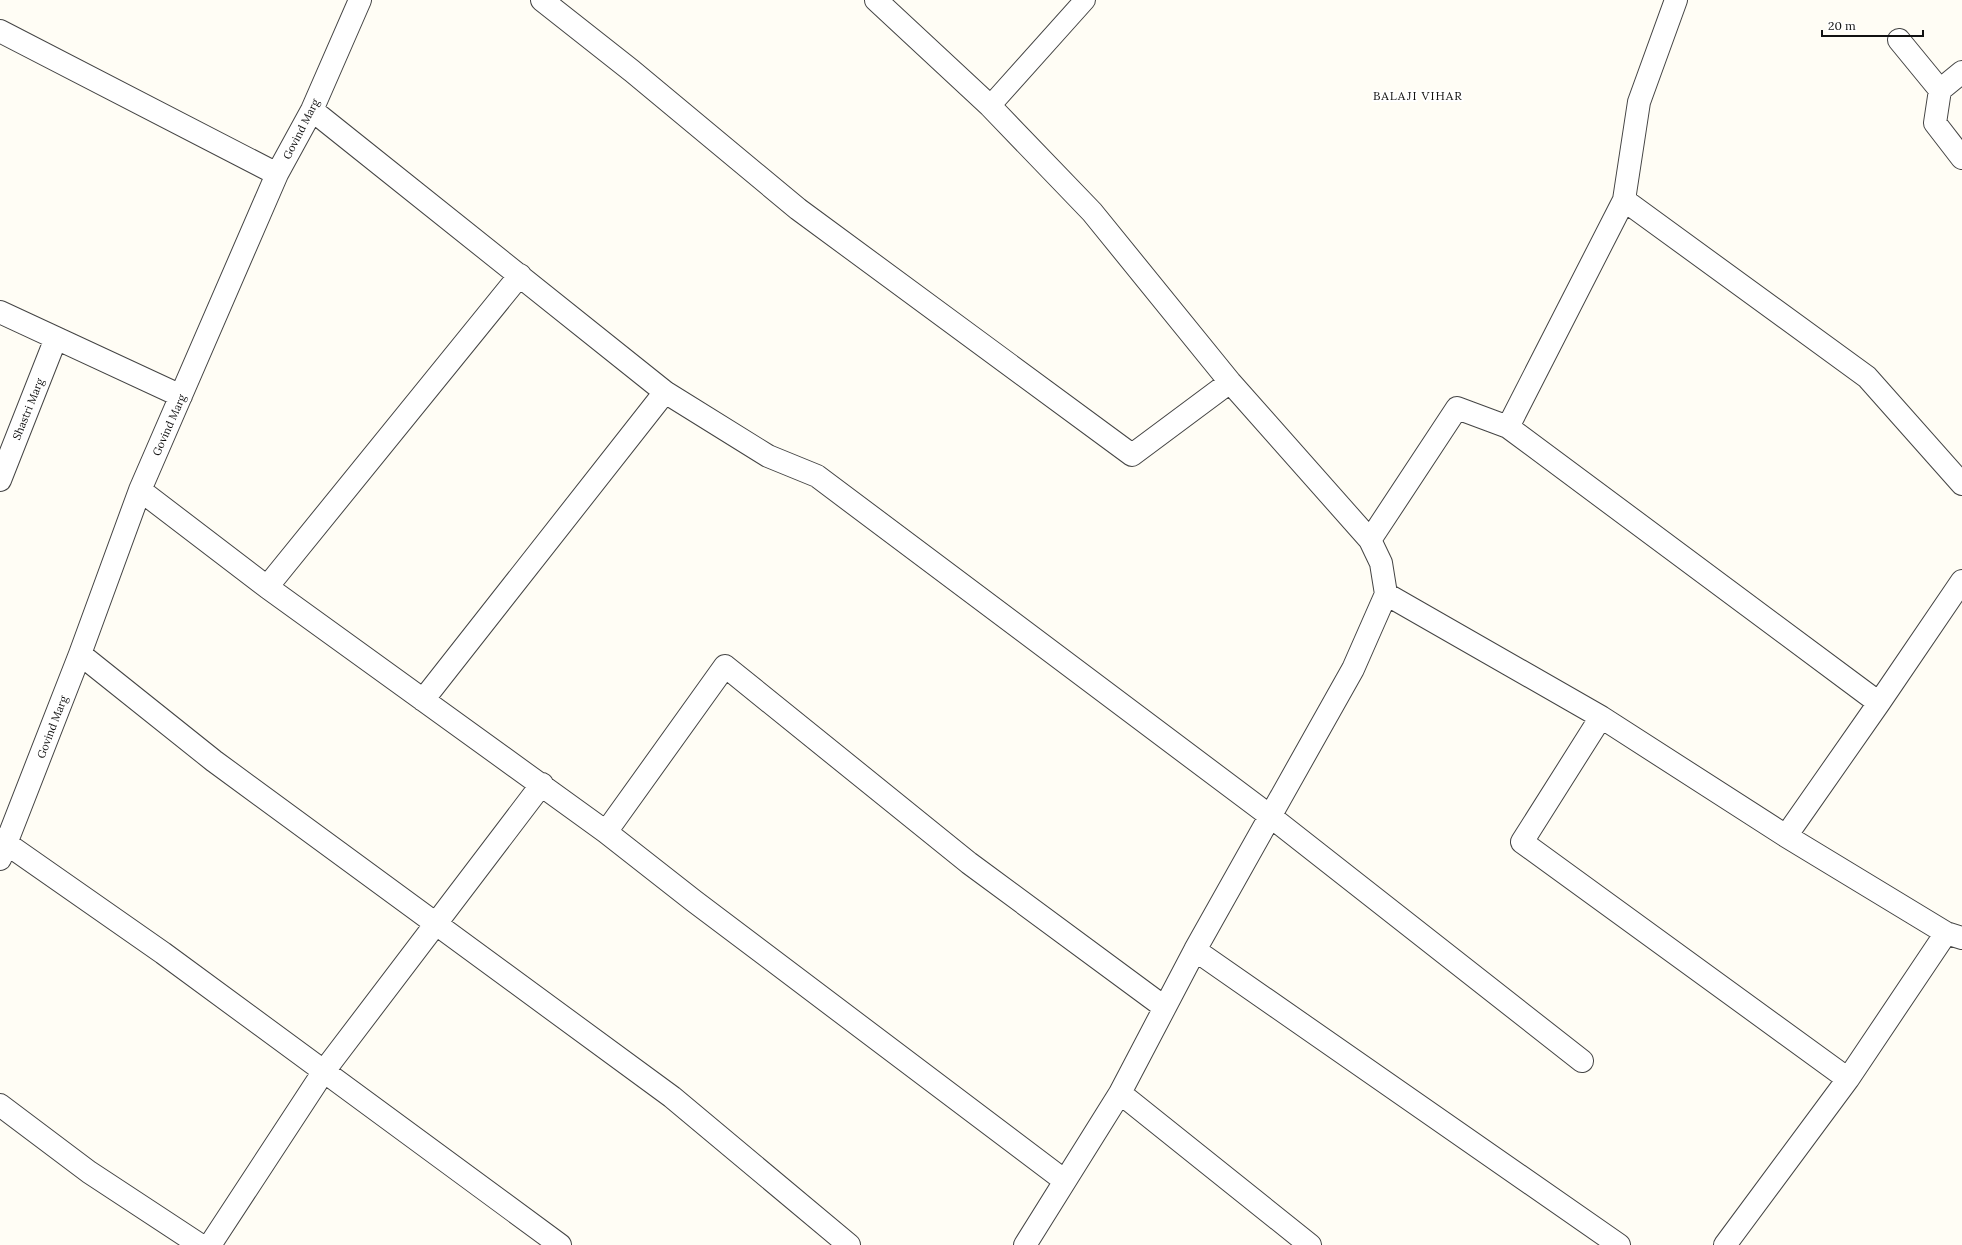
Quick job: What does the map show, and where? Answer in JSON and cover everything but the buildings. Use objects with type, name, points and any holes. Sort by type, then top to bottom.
[{"type":"street","name":"Govind Marg","points":[[2,847],[80,654],[140,490],[277,174],[312,110],[360,0]]},
{"type":"street","points":[[542,0],[632,71],[798,209],[1132,455],[1230,382]]},
{"type":"street","points":[[876,0],[990,106],[1092,212],[1230,382],[1370,540],[1381,563],[1386,594],[1353,669],[1195,950],[1120,1093],[1026,1245]]},
{"type":"street","points":[[1508,427],[1624,200],[1639,102],[1676,0]]},
{"type":"street","points":[[0,31],[277,174]]},
{"type":"street","points":[[1899,40],[1940,90]]},
{"type":"street","points":[[1962,72],[1940,90],[1935,123],[1962,158]]},
{"type":"street","points":[[312,110],[665,392],[768,456],[817,476],[1270,816],[1582,1061]]},
{"type":"street","points":[[1624,200],[1867,377],[1962,484]]},
{"type":"street","points":[[267,587],[520,275]]},
{"type":"street","points":[[0,312],[181,396]]},
{"type":"street","name":"Shastri Marg","points":[[0,480],[56,338]]},
{"type":"street","points":[[423,700],[665,392]]},
{"type":"street","points":[[1370,540],[1457,408],[1508,427],[1879,703]]},
{"type":"street","points":[[140,490],[267,587],[542,784],[1065,1181]]},
{"type":"street","points":[[1786,836],[1962,581]]},
{"type":"street","points":[[1386,594],[1601,717],[1786,836],[1954,935],[1725,1245]]},
{"type":"street","points":[[80,654],[214,761],[672,1097],[849,1245]]},
{"type":"street","points":[[606,832],[725,666],[969,863],[1164,1008]]},
{"type":"street","points":[[1601,717],[1522,842],[1848,1078]]},
{"type":"street","points":[[0,1105],[89,1172],[212,1243],[324,1071],[542,784]]},
{"type":"street","points":[[2,847],[163,953],[560,1245]]},
{"type":"street","points":[[1195,950],[1619,1245]]},
{"type":"street","points":[[1120,1093],[1309,1245]]},
{"type":"lane","points":[[990,106],[1085,0]]},
{"type":"district","name":"BALAJI VIHAR","points":[[1418,96]]}]
